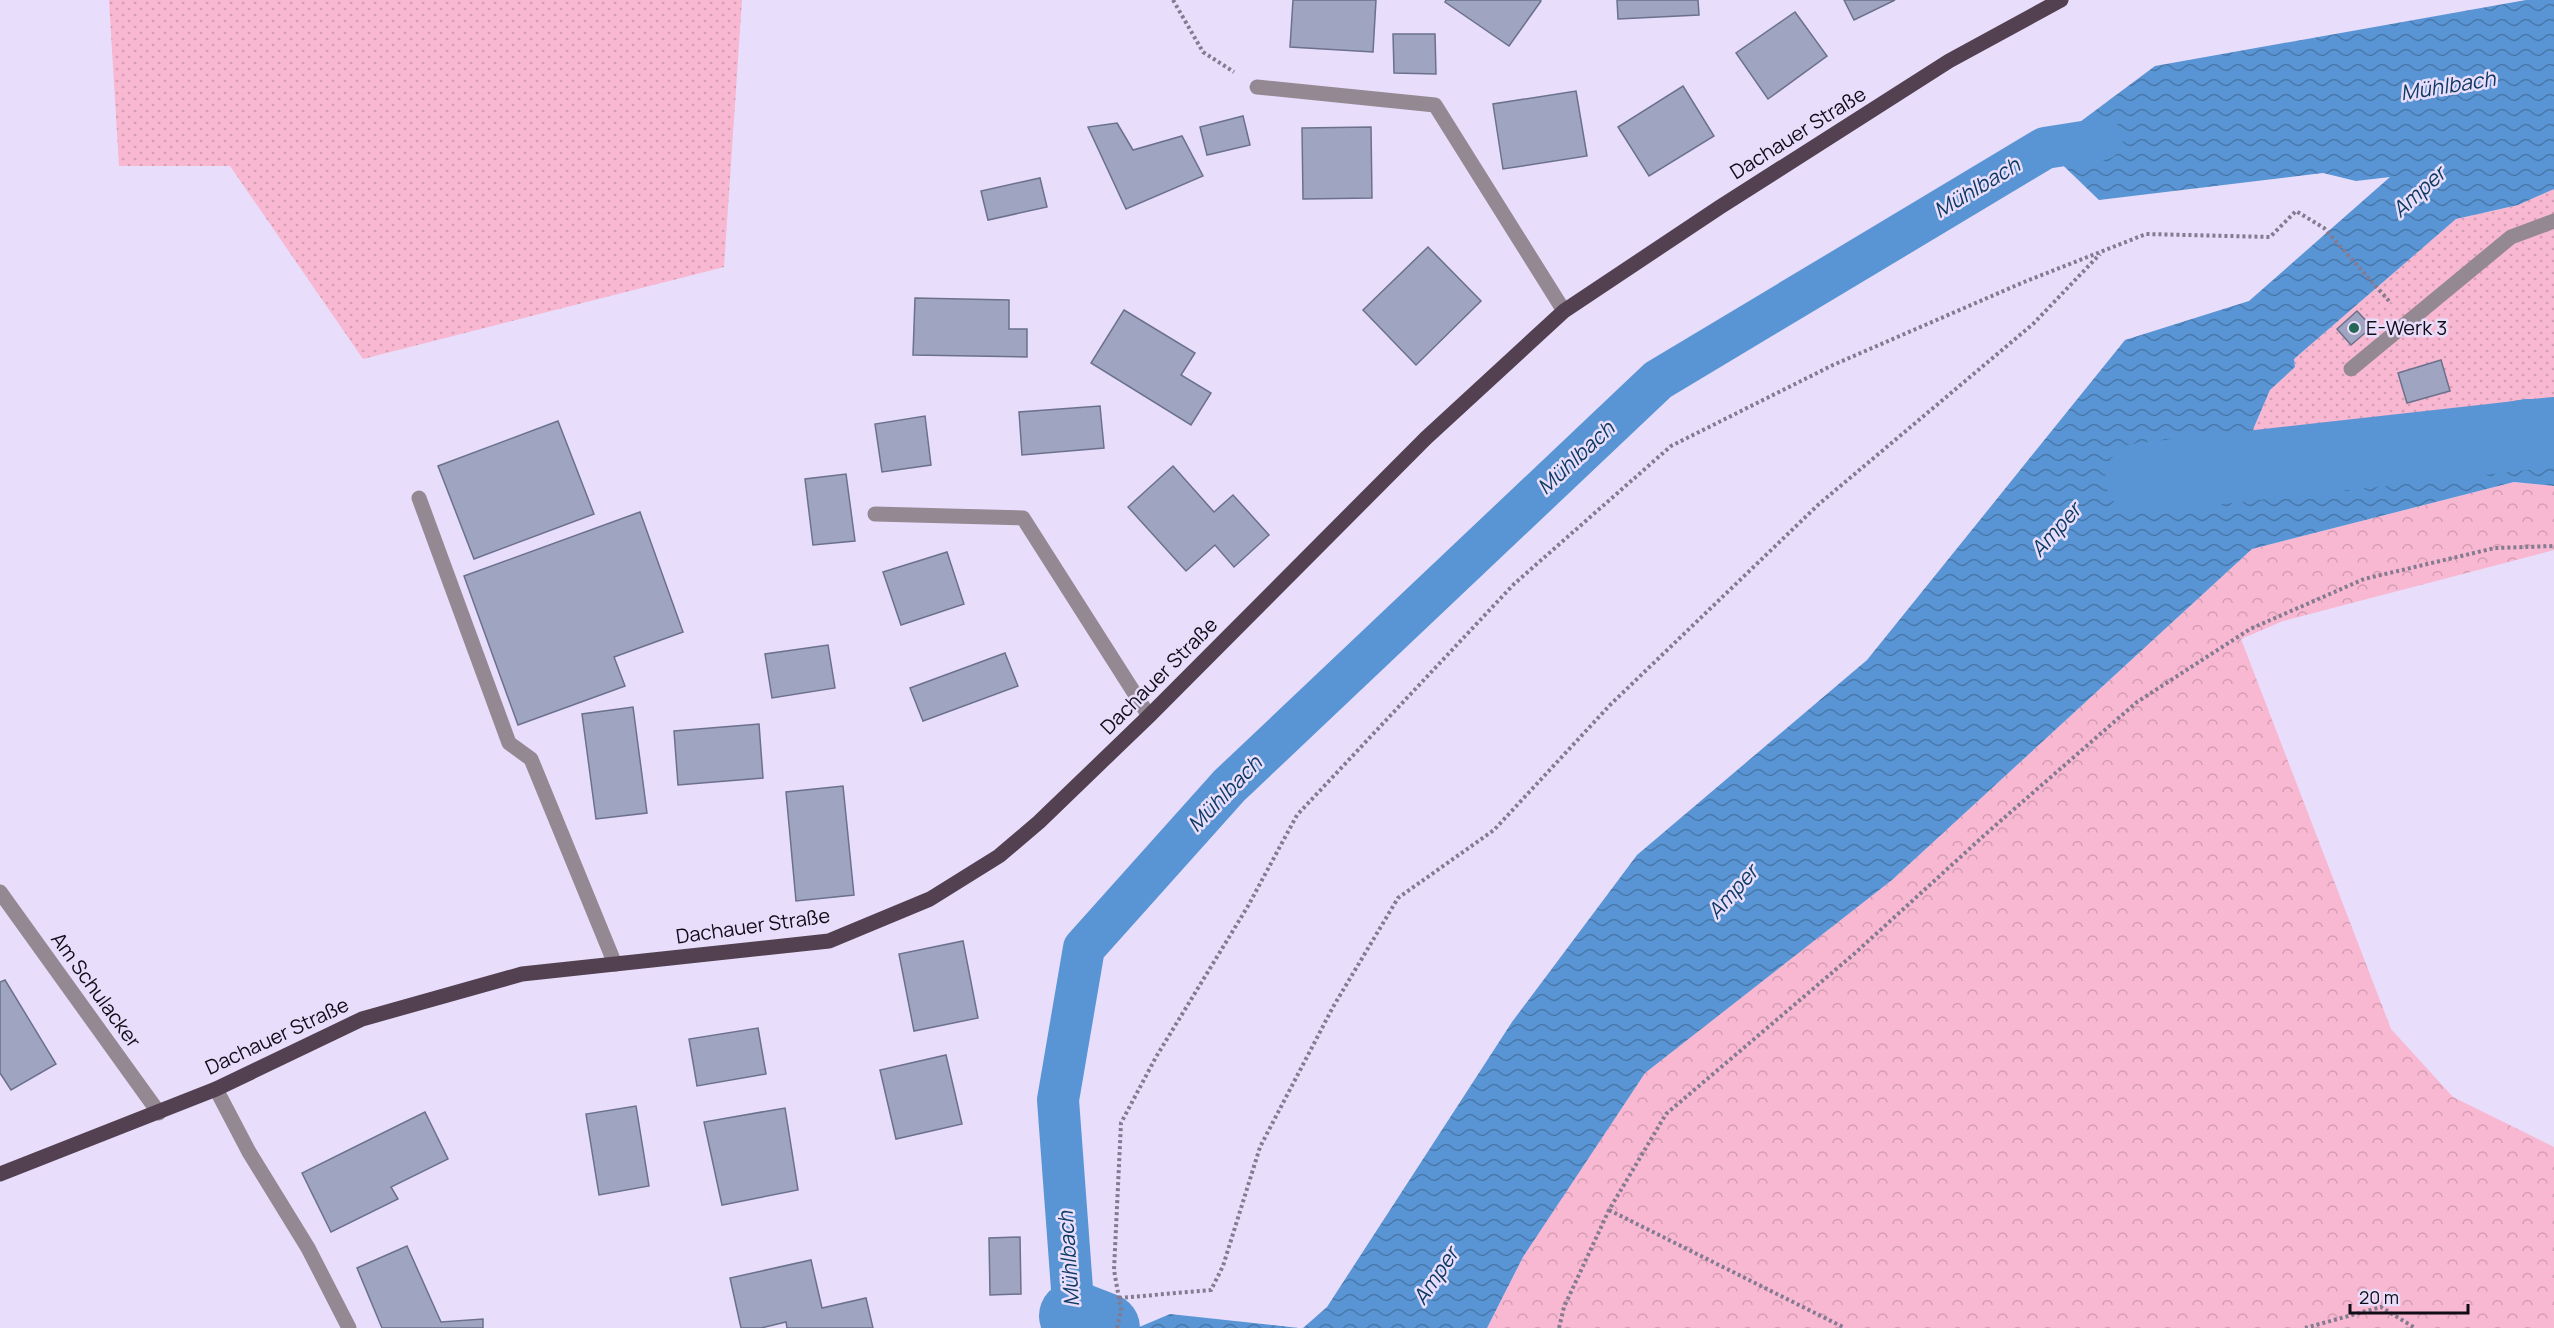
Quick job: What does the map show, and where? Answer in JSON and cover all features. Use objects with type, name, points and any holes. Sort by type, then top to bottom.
[{"type":"main road","name":"Dachauer Straße","points":[[0,1174],[216,1089],[362,1019],[522,974],[829,941],[930,899],[999,856],[1039,822],[1149,716],[1426,438],[1564,311],[1720,207],[1949,61],[2061,0]]},
{"type":"street","points":[[1257,87],[1435,105],[1564,311]]},
{"type":"street","points":[[2351,369],[2511,237],[2554,221]]},
{"type":"street","points":[[419,498],[509,743],[531,759],[615,964]]},
{"type":"street","points":[[875,514],[1023,518],[1149,716]]},
{"type":"street","name":"Am Schulacker","points":[[0,892],[159,1113]]},
{"type":"street","points":[[216,1089],[249,1152],[308,1248],[349,1328]]},
{"type":"path","points":[[1173,0],[1203,52],[1257,87]]},
{"type":"path","points":[[1118,1328],[1121,1310],[1114,1270],[1121,1123],[1155,1057],[1248,906],[1297,815],[1514,584],[1671,446],[1833,365],[2024,282],[2146,234],[2270,237],[2296,211],[2328,232],[2377,287]]},
{"type":"path","points":[[1119,1298],[1211,1290],[1222,1266],[1260,1147],[1333,1007],[1398,898],[1494,830],[1610,705],[1819,504],[2033,324],[2102,251]]},
{"type":"path","points":[[1559,1328],[1564,1307],[1609,1210],[1666,1114],[1854,954],[1989,831],[2137,702],[2250,629],[2364,579],[2495,548],[2554,546]]},
{"type":"path","points":[[1609,1210],[1845,1328]]},
{"type":"path","points":[[2305,1328],[2381,1307],[2415,1328]]},
{"type":"green space","points":[[109,0],[742,0],[724,267],[363,359],[230,166],[119,166]]},
{"type":"green space","points":[[2554,189],[2554,399],[2525,399],[2223,499],[2270,390],[2295,367],[2294,359],[2456,219],[2518,205]]},
{"type":"green space","points":[[2514,482],[2554,486],[2554,550],[2283,621],[2241,639],[2391,1029],[2453,1097],[2554,1147],[2554,1328],[1487,1328],[1523,1257],[1644,1073],[1892,880],[2252,549]]},
{"type":"water","points":[[2526,0],[2554,0],[2554,189],[2518,205],[2456,219],[2294,359],[2295,367],[2270,390],[2224,497],[2315,435],[2525,399],[2554,399],[2554,486],[2514,482],[2252,549],[1892,880],[1645,1073],[1523,1257],[1487,1328],[1303,1328],[1327,1307],[1512,1022],[1637,855],[1867,660],[2125,340],[2249,301],[2390,177],[2356,181],[2323,173],[2099,200],[2045,148],[2155,66]]},
{"type":"water","points":[[1170,1314],[1299,1328],[1137,1328]]},
{"type":"building","points":[[1293,0],[1376,0],[1373,52],[1290,47]]},
{"type":"building","points":[[1446,0],[1541,1],[1509,46],[1445,2]]},
{"type":"building","points":[[1617,0],[1698,0],[1699,15],[1618,19]]},
{"type":"building","points":[[1844,0],[1895,0],[1854,20]]},
{"type":"building","points":[[1795,12],[1827,56],[1768,99],[1736,53]]},
{"type":"building","points":[[1393,34],[1435,34],[1436,74],[1394,73]]},
{"type":"building","points":[[1683,86],[1714,136],[1649,176],[1618,127]]},
{"type":"building","points":[[1576,91],[1587,156],[1503,169],[1493,104]]},
{"type":"building","points":[[1243,116],[1250,145],[1207,155],[1200,127]]},
{"type":"building","points":[[1117,123],[1133,150],[1182,136],[1203,176],[1126,209],[1088,127]]},
{"type":"building","points":[[1371,127],[1372,198],[1303,199],[1302,128]]},
{"type":"building","points":[[1040,178],[1047,207],[988,220],[981,191]]},
{"type":"building","points":[[1428,247],[1481,301],[1416,365],[1363,310]]},
{"type":"building","points":[[915,298],[1009,300],[1009,329],[1027,329],[1027,357],[913,355]]},
{"type":"building","points":[[1124,310],[1195,353],[1181,375],[1211,393],[1191,425],[1091,363]]},
{"type":"building","name":"E-Werk 3","points":[[2357,311],[2372,327],[2351,345],[2337,329]]},
{"type":"building","points":[[2441,360],[2450,391],[2407,403],[2398,373]]},
{"type":"building","points":[[1100,406],[1104,448],[1022,455],[1019,412]]},
{"type":"building","points":[[925,416],[931,465],[882,472],[875,424]]},
{"type":"building","points":[[558,421],[594,514],[474,559],[438,466]]},
{"type":"building","points":[[1173,466],[1214,512],[1233,495],[1269,535],[1234,567],[1215,545],[1186,571],[1128,507]]},
{"type":"building","points":[[846,474],[855,541],[813,545],[805,479]]},
{"type":"building","points":[[640,512],[683,632],[614,657],[625,686],[518,725],[464,576]]},
{"type":"building","points":[[947,552],[964,604],[901,625],[883,572]]},
{"type":"building","points":[[828,645],[835,688],[772,698],[765,654]]},
{"type":"building","points":[[1005,653],[1018,686],[923,721],[910,688]]},
{"type":"building","points":[[633,707],[647,813],[596,819],[582,714]]},
{"type":"building","points":[[759,724],[763,778],[678,785],[674,731]]},
{"type":"building","points":[[843,786],[854,895],[796,901],[786,792]]},
{"type":"building","points":[[963,941],[978,1018],[914,1031],[899,954]]},
{"type":"building","points":[[5,980],[56,1064],[11,1090],[0,1073],[0,982]]},
{"type":"building","points":[[758,1028],[766,1074],[697,1086],[689,1039]]},
{"type":"building","points":[[946,1055],[962,1124],[896,1139],[880,1070]]},
{"type":"building","points":[[636,1106],[649,1186],[599,1195],[586,1114]]},
{"type":"building","points":[[785,1108],[798,1190],[722,1205],[704,1122]]},
{"type":"building","points":[[425,1112],[448,1159],[391,1187],[398,1199],[331,1232],[302,1173]]},
{"type":"building","points":[[1020,1237],[1021,1294],[990,1295],[989,1238]]},
{"type":"building","points":[[407,1246],[441,1322],[483,1319],[483,1328],[382,1328],[357,1268]]},
{"type":"building","points":[[811,1260],[822,1308],[866,1298],[873,1328],[787,1328],[786,1322],[761,1328],[741,1328],[730,1278]]},
{"type":"waterway","name":"Mühlbach","points":[[1066,1328],[1074,1316],[1058,1100],[1084,948],[1229,786],[1658,380],[2045,148],[2102,139]]},
{"type":"waterway","name":"Amper","points":[[2140,478],[2554,432]]},
{"type":"waterway","name":"Amper","points":[[1074,1316],[1105,1328]]},
{"type":"place","name":"E-Werk 3","points":[[2354,328]]}]
